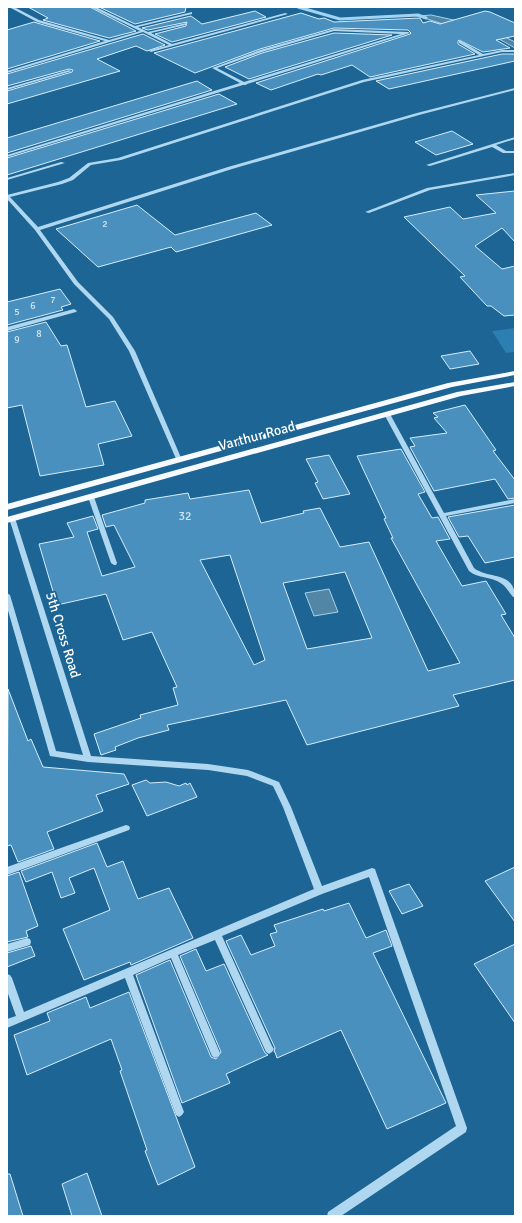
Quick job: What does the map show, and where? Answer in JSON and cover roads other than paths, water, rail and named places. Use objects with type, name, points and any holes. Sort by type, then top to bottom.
[{"type":"main road","name":"Varthur Road","points":[[7,507],[451,385],[515,373]]},
{"type":"main road","name":"Varthur Road","points":[[10,519],[460,394],[515,384]]},
{"type":"street","points":[[11,7],[38,20],[108,41]]},
{"type":"street","points":[[93,7],[172,45]]},
{"type":"street","points":[[135,27],[191,13]]},
{"type":"street","points":[[151,51],[286,14]]},
{"type":"street","points":[[148,33],[185,24]]},
{"type":"street","points":[[7,156],[245,84],[408,33],[334,30],[262,51],[214,68],[245,84]]},
{"type":"street","points":[[7,72],[144,31]]},
{"type":"street","points":[[460,42],[482,55]]},
{"type":"street","points":[[179,460],[132,351],[111,318],[76,283],[37,229],[7,196],[71,179],[90,164],[119,159],[363,81],[502,51],[515,52]]},
{"type":"street","points":[[7,88],[70,71]]},
{"type":"street","points":[[37,229],[230,168],[418,114],[515,89]]},
{"type":"street","points":[[428,165],[515,138]]},
{"type":"street","points":[[492,145],[505,152],[515,152]]},
{"type":"street","points":[[7,179],[63,163]]},
{"type":"street","points":[[367,212],[429,189],[515,174]]},
{"type":"street","points":[[7,329],[74,311]]},
{"type":"street","points":[[387,414],[468,564],[474,572],[502,580],[515,595]]},
{"type":"street","points":[[92,497],[114,563]]},
{"type":"street","points":[[442,515],[515,501]]},
{"type":"street","name":"5th Cross Road","points":[[10,519],[88,759]]},
{"type":"street","points":[[7,595],[53,754],[88,759],[208,766],[248,773],[276,784],[287,807],[319,891]]},
{"type":"street","points":[[7,871],[126,828]]},
{"type":"street","points":[[7,1024],[319,891],[372,872],[462,1128],[332,1216]]},
{"type":"street","points":[[217,935],[269,1049]]},
{"type":"street","points":[[7,948],[27,942]]},
{"type":"street","points":[[173,953],[215,1053]]},
{"type":"street","points":[[128,973],[179,1112]]},
{"type":"street","points":[[7,978],[21,1018]]},
{"type":"waterway","points":[[298,7],[340,19],[418,15],[426,18]]}]
